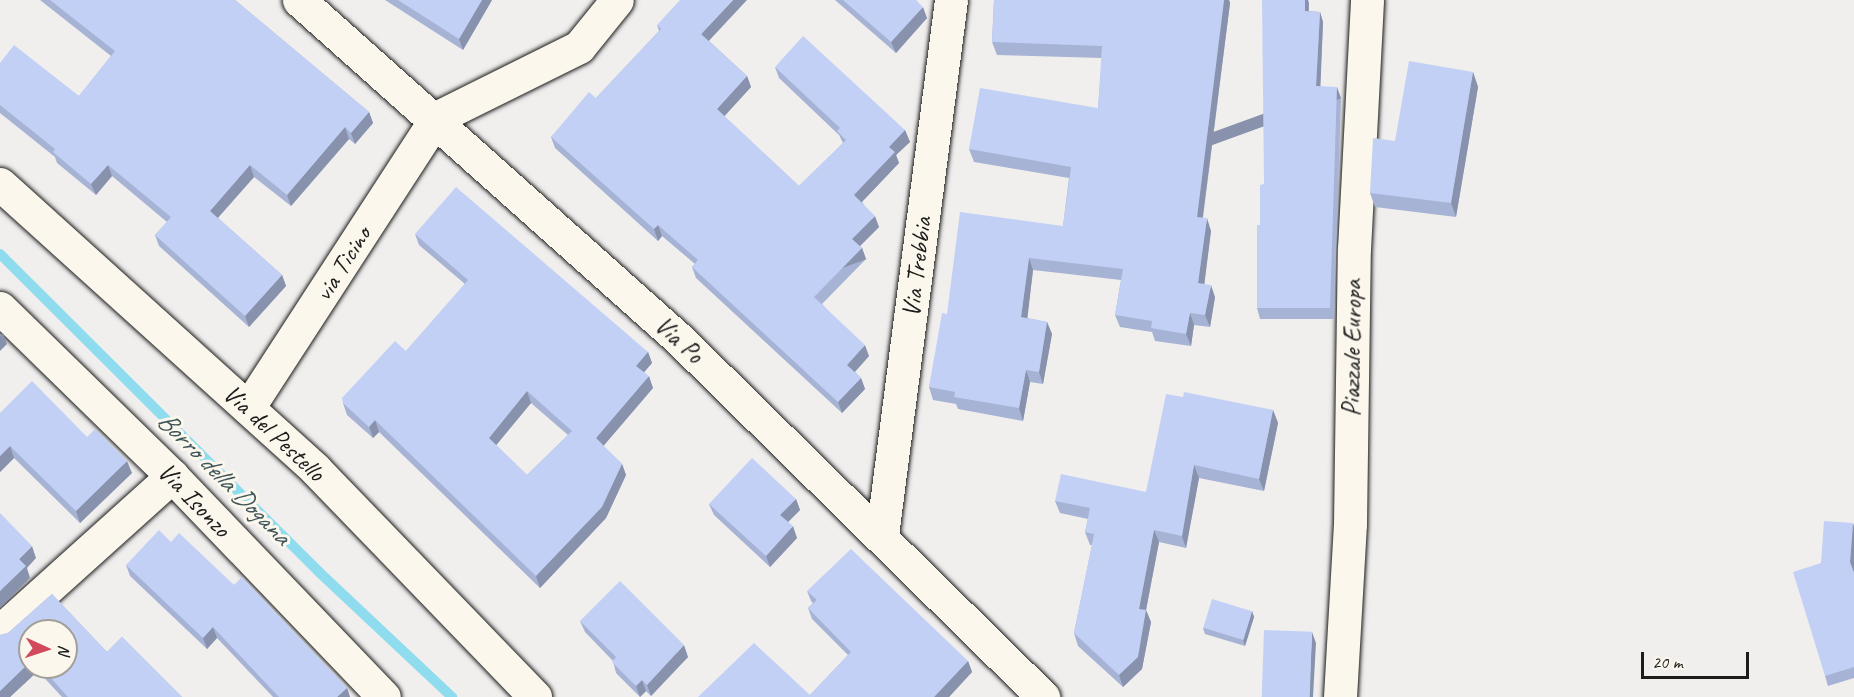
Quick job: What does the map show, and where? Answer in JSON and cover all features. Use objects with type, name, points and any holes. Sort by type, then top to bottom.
[{"type":"street","name":"Via Po","points":[[299,0],[436,118],[679,339],[882,535],[1042,697]]},
{"type":"street","points":[[436,118],[579,47],[617,0]]},
{"type":"street","name":"Via Trebbia","points":[[882,535],[951,0]]},
{"type":"street","name":"Piazzale Europa","points":[[1340,697],[1350,524],[1354,249],[1367,0]]},
{"type":"street","name":"via Ticino","points":[[248,408],[436,118]]},
{"type":"street","name":"Via del Pestello","points":[[0,184],[315,469],[535,697]]},
{"type":"street","name":"Via Isonzo","points":[[0,308],[172,476],[384,697]]},
{"type":"street","points":[[0,631],[172,476]]},
{"type":"building","points":[[50,0],[235,0],[369,112],[351,133],[345,127],[287,195],[250,165],[210,211],[282,275],[245,316],[155,235],[171,217],[108,165],[91,184],[53,152],[55,149],[0,105],[0,63],[14,45],[79,96],[115,51]]},
{"type":"building","points":[[398,0],[482,0],[459,39]]},
{"type":"building","points":[[680,0],[733,0],[701,34],[747,76],[717,109],[799,186],[846,140],[837,131],[840,128],[775,67],[803,36],[905,130],[889,147],[895,152],[854,195],[875,216],[852,239],[862,248],[814,297],[865,345],[847,365],[861,378],[838,402],[692,267],[698,260],[658,225],[654,229],[551,137],[589,92],[596,98],[661,29],[657,25]]},
{"type":"building","points":[[843,0],[916,0],[923,7],[891,42]]},
{"type":"building","points":[[994,0],[1224,0],[1197,217],[1207,218],[1198,283],[1211,285],[1205,315],[1190,313],[1186,334],[1151,328],[1152,321],[1115,315],[1123,269],[1029,258],[1021,317],[1047,322],[1039,372],[1026,370],[1019,408],[954,397],[955,392],[929,387],[942,313],[947,314],[960,212],[1063,226],[1071,167],[969,149],[980,88],[1098,108],[1102,46],[992,42]]},
{"type":"building","points":[[1262,0],[1305,0],[1305,11],[1320,12],[1316,86],[1337,87],[1330,308],[1257,308],[1257,225],[1260,225],[1260,185],[1264,184]]},
{"type":"building","points":[[1409,61],[1473,72],[1451,203],[1370,193],[1373,138],[1395,141]]},
{"type":"building","points":[[456,187],[648,352],[636,366],[649,376],[596,438],[622,464],[602,507],[536,576],[375,420],[369,427],[343,403],[342,398],[395,341],[406,351],[468,280],[415,234]],"holes":[[[527,391],[572,431],[527,475],[489,438]]]},
{"type":"building","points":[[32,381],[87,437],[95,429],[127,461],[76,511],[10,446],[0,456],[0,413]]},
{"type":"building","points":[[1184,392],[1273,410],[1259,479],[1194,465],[1182,536],[1154,530],[1139,609],[1146,610],[1138,657],[1119,675],[1074,633],[1094,534],[1085,532],[1090,508],[1055,501],[1061,474],[1146,492],[1166,394],[1183,397]]},
{"type":"building","points":[[752,458],[796,499],[780,515],[793,526],[766,556],[709,504]]},
{"type":"building","points":[[0,513],[32,546],[19,559],[26,566],[0,591]]},
{"type":"building","points":[[1824,521],[1853,523],[1850,562],[1854,573],[1854,667],[1825,676],[1793,572],[1821,563]]},
{"type":"building","points":[[159,530],[171,542],[179,533],[234,585],[242,577],[347,688],[337,697],[279,697],[213,627],[203,638],[126,565]]},
{"type":"building","points":[[851,549],[968,661],[934,697],[698,697],[754,643],[810,695],[851,652],[808,608],[817,600],[807,591]]},
{"type":"building","points":[[620,581],[684,645],[647,685],[642,680],[636,686],[612,662],[616,657],[580,621]]},
{"type":"building","points":[[52,594],[76,619],[24,619]]},
{"type":"building","points":[[1212,599],[1252,611],[1243,640],[1203,628]]},
{"type":"building","points":[[78,621],[107,652],[122,637],[182,697],[68,697],[52,679],[78,679]]},
{"type":"building","points":[[18,624],[18,674],[0,691],[0,635],[8,633]]},
{"type":"building","points":[[1264,630],[1312,632],[1310,697],[1262,697]]},
{"type":"waterway","name":"Borro della Dogana","points":[[0,254],[319,572],[452,697]]}]
